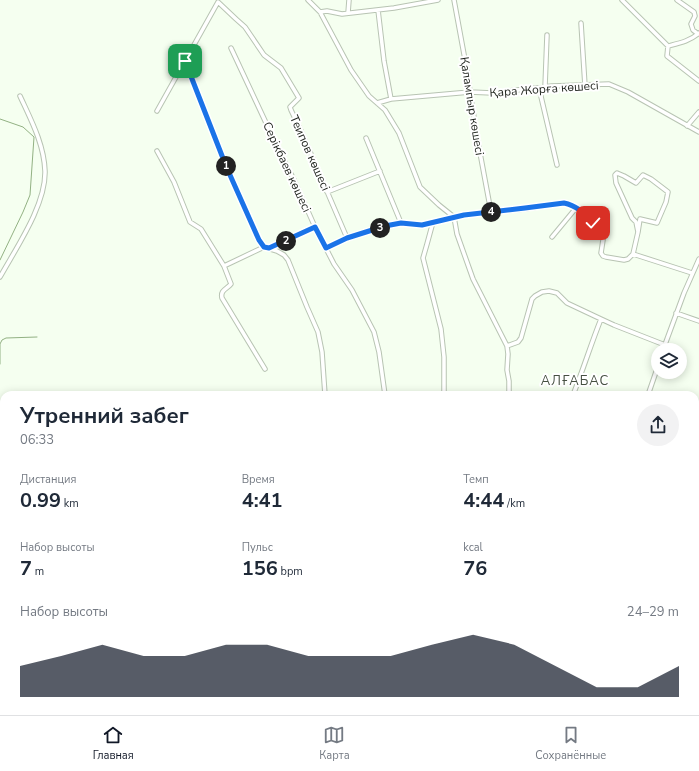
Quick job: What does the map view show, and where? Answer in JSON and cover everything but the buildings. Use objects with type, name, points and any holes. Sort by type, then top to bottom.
[{"type":"street","points":[[308,0],[320,12],[351,70],[369,96],[385,110],[399,133],[420,186],[439,205],[454,217],[457,234],[473,279],[507,346],[509,391]]},
{"type":"street","points":[[348,13],[349,0]]},
{"type":"street","points":[[320,12],[342,14],[394,8],[418,2],[438,0]]},
{"type":"street","name":"Қалампыр көшесі","points":[[454,0],[491,212]]},
{"type":"street","points":[[622,0],[668,46]]},
{"type":"street","points":[[668,46],[691,39],[698,33],[693,30],[691,24],[695,16],[694,12],[676,0]]},
{"type":"street","name":"Теипов көшесі","points":[[185,61],[218,2],[245,27],[264,55],[284,72],[298,98],[290,107],[291,110],[347,238]]},
{"type":"street","points":[[378,10],[384,61],[391,99]]},
{"type":"street","points":[[582,23],[585,86]]},
{"type":"street","points":[[545,87],[547,35]]},
{"type":"street","points":[[668,46],[667,56],[699,81]]},
{"type":"street","name":"Серікбаев көшесі","points":[[231,48],[315,227],[334,264],[352,290],[374,332],[379,352],[384,391]]},
{"type":"street","points":[[157,111],[185,61]]},
{"type":"street","points":[[185,61],[226,166],[259,240],[264,247]]},
{"type":"street","name":"Қара Жорға көшесі","points":[[377,103],[391,99],[470,92],[492,93],[545,87],[609,84],[628,92],[699,132]]},
{"type":"street","points":[[540,88],[558,165]]},
{"type":"street","points":[[0,277],[34,214],[44,183],[44,160],[39,140],[20,96]]},
{"type":"street","points":[[687,126],[699,112]]},
{"type":"street","points":[[366,138],[401,223]]},
{"type":"street","points":[[157,151],[174,182],[190,222],[201,229],[224,266],[231,284],[222,292],[222,298],[265,369]]},
{"type":"street","points":[[327,192],[380,171]]},
{"type":"street","points":[[326,248],[347,238],[385,226],[401,223],[422,225],[454,217],[564,203],[570,204],[590,218],[596,230],[603,237],[601,254],[606,257],[624,260],[628,259],[633,254],[638,232],[640,219],[657,223],[666,202],[668,192],[643,175],[636,183],[617,174],[614,175],[616,184],[632,218],[636,222],[638,232]]},
{"type":"street","points":[[552,237],[576,208]]},
{"type":"street","points":[[432,222],[428,244],[423,258],[441,329],[444,357],[444,391]]},
{"type":"street","points":[[269,248],[315,227]]},
{"type":"street","points":[[224,266],[264,247],[280,253],[288,260],[306,307],[318,332],[322,352],[325,391]]},
{"type":"street","points":[[633,254],[692,274]]},
{"type":"street","points":[[666,343],[676,313],[699,259]]},
{"type":"street","points":[[507,346],[518,342],[521,338],[532,299],[542,292],[549,290],[557,293],[567,303],[614,325],[660,343]]},
{"type":"street","points":[[676,313],[699,321]]},
{"type":"street","points":[[574,391],[601,319]]},
{"type":"street","points":[[649,391],[654,379]]},
{"type":"waterway","points":[[0,119],[23,127],[34,137],[30,195],[0,260]]},
{"type":"waterway","points":[[0,364],[0,344],[2,340],[6,338],[37,337]]},
{"type":"district","name":"АЛҒАБАС","points":[[575,380]]},
{"type":"route","points":[[185,61],[226,166],[259,240],[264,247],[269,248],[315,227],[326,248],[347,238],[385,226],[401,223],[422,225],[464,215],[564,203],[570,204],[580,210],[590,218],[593,223]]}]
